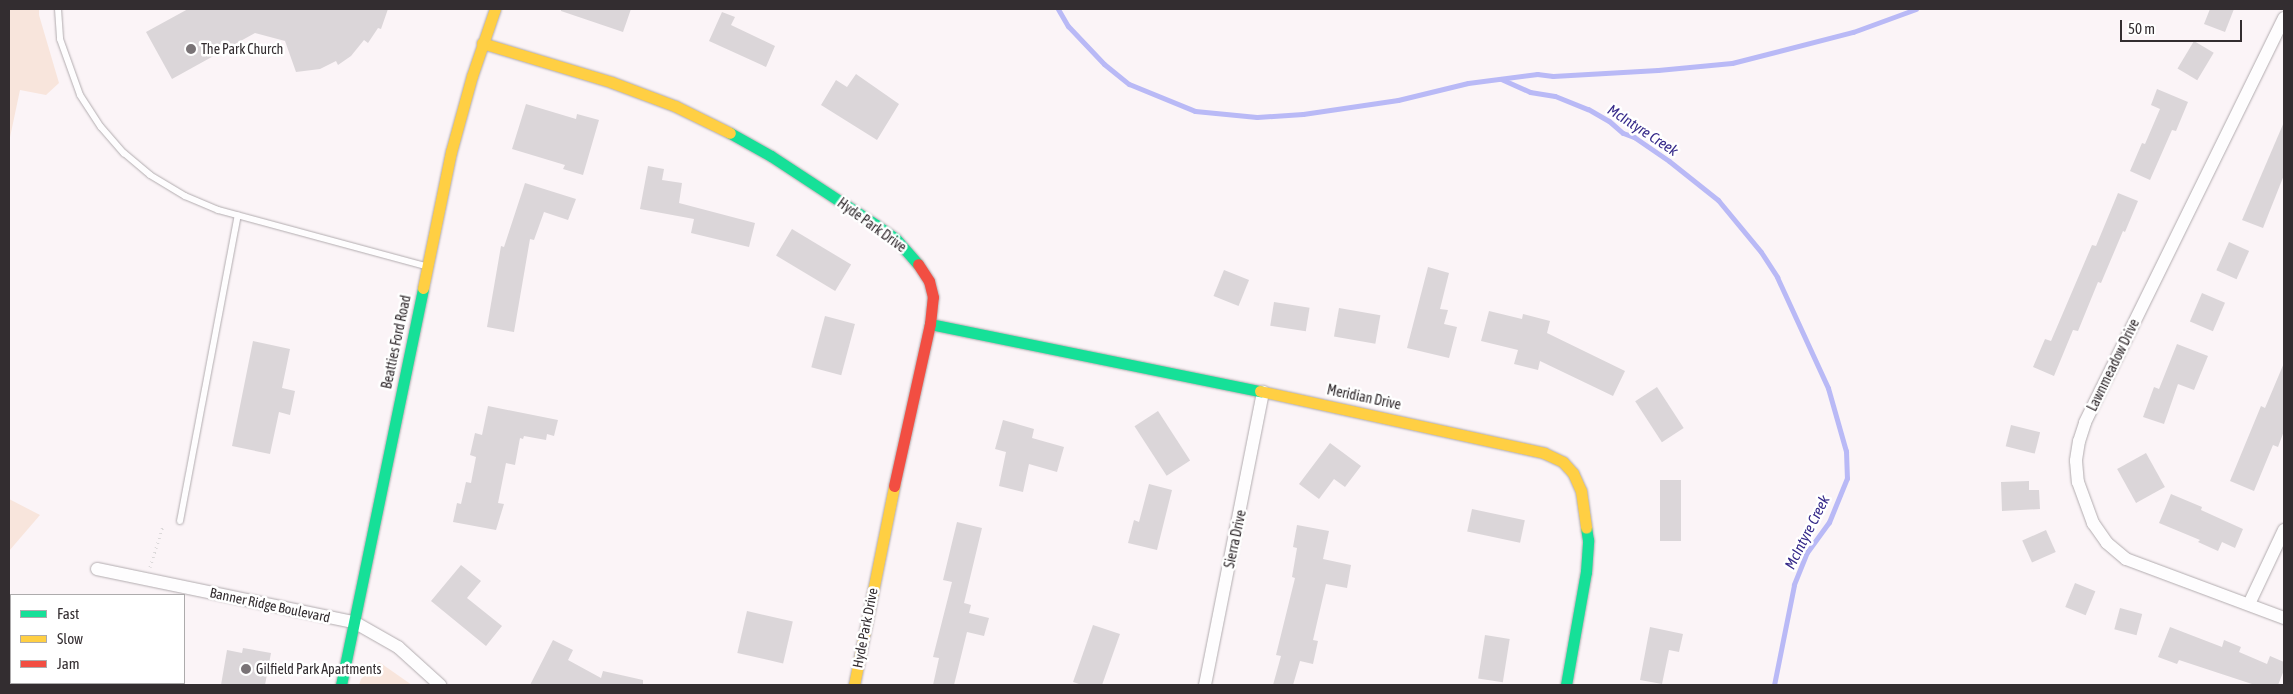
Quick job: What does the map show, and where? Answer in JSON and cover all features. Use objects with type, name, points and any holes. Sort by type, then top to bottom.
[{"type":"street","name":"Beatties Ford Road","points":[[341,685],[451,152],[482,43],[495,9]]},
{"type":"street","name":"Lawnmeadow Drive","points":[[2284,18],[2085,423],[2078,441],[2076,461],[2078,482],[2093,523],[2107,542],[2126,559],[2153,571],[2284,618]]},
{"type":"street","name":"Hyde Park Drive","points":[[482,43],[611,82],[676,106],[721,128],[771,156],[876,225],[910,254],[929,282],[933,303],[930,324],[900,454],[854,685]]},
{"type":"street","name":"Meridian Drive","points":[[930,324],[1506,443],[1544,454],[1563,462],[1573,474],[1581,491],[1588,540],[1582,596],[1566,685]]},
{"type":"street","name":"Sierra Drive","points":[[1205,685],[1263,392]]},
{"type":"street","points":[[2249,604],[2284,530]]},
{"type":"street","name":"Banner Ridge Boulevard","points":[[97,569],[354,622]]},
{"type":"street","points":[[354,622],[398,647],[440,685]]},
{"type":"lane","points":[[58,9],[60,39],[80,95],[101,127],[124,153],[150,176],[185,196],[238,215],[427,267]]},
{"type":"lane","points":[[180,521],[238,215]]},
{"type":"path","points":[[152,560],[163,526]]},
{"type":"shaded area","points":[[9,9],[39,9],[39,15],[59,83],[46,95],[20,90],[9,142]]},
{"type":"shaded area","points":[[9,499],[40,515],[9,551]]},
{"type":"shaded area","points":[[379,662],[412,685],[359,685],[361,679]]},
{"type":"building","name":"The Park Church","points":[[188,9],[388,9],[381,29],[378,28],[368,43],[364,40],[351,56],[338,65],[336,61],[320,69],[296,72],[285,41],[255,33],[172,79],[146,32]]},
{"type":"building","points":[[561,9],[631,9],[623,32],[561,11]]},
{"type":"building","points":[[2210,9],[2234,9],[2225,32],[2204,24]]},
{"type":"building","points":[[722,12],[735,17],[731,25],[775,46],[766,67],[709,41]]},
{"type":"building","points":[[2194,41],[2214,53],[2197,80],[2178,68]]},
{"type":"building","points":[[856,74],[899,104],[877,140],[821,105],[836,80],[847,87]]},
{"type":"building","points":[[2157,89],[2188,102],[2176,131],[2172,130],[2150,180],[2130,171],[2142,143],[2145,144],[2160,109],[2151,105]]},
{"type":"building","points":[[526,104],[576,119],[577,114],[599,120],[583,175],[563,169],[565,165],[512,149]]},
{"type":"building","points":[[2284,122],[2284,175],[2263,228],[2242,220]]},
{"type":"building","points":[[648,166],[664,169],[662,180],[682,183],[679,203],[755,223],[749,247],[691,233],[694,219],[640,209]]},
{"type":"building","points":[[525,183],[576,199],[568,220],[544,212],[534,240],[530,239],[514,332],[487,327],[501,246],[504,247]]},
{"type":"building","points":[[2118,193],[2138,201],[2101,283],[2098,282],[2078,331],[2073,330],[2054,376],[2033,367],[2045,339],[2051,341],[2092,245],[2096,246]]},
{"type":"building","points":[[792,229],[851,265],[835,291],[776,256]]},
{"type":"building","points":[[2229,242],[2249,251],[2236,279],[2216,270]]},
{"type":"building","points":[[1428,267],[1449,273],[1440,309],[1448,310],[1444,324],[1457,327],[1449,358],[1407,348]]},
{"type":"building","points":[[1224,270],[1249,280],[1239,306],[1214,296]]},
{"type":"building","points":[[2202,293],[2225,303],[2213,331],[2190,322]]},
{"type":"building","points":[[1274,302],[1310,308],[1306,331],[1270,326]]},
{"type":"building","points":[[1339,308],[1380,315],[1375,344],[1334,337]]},
{"type":"building","points":[[1489,311],[1522,319],[1523,314],[1550,321],[1547,333],[1625,371],[1613,396],[1540,361],[1538,370],[1514,364],[1518,350],[1481,341]]},
{"type":"building","points":[[825,316],[855,324],[841,375],[811,367]]},
{"type":"building","points":[[253,341],[290,349],[282,388],[295,391],[290,415],[279,412],[270,454],[232,446]]},
{"type":"building","points":[[2177,344],[2208,356],[2194,390],[2178,384],[2164,424],[2143,417],[2154,387],[2159,389]]},
{"type":"building","points":[[2284,363],[2284,431],[2278,447],[2273,445],[2254,491],[2230,481],[2261,406],[2265,408]]},
{"type":"building","points":[[1657,387],[1684,428],[1662,442],[1635,401]]},
{"type":"building","points":[[488,406],[558,420],[554,436],[547,434],[546,440],[524,436],[523,439],[520,438],[515,465],[506,463],[498,503],[504,504],[496,530],[453,522],[457,503],[461,504],[466,482],[471,483],[476,457],[470,455],[475,433],[482,435]]},
{"type":"building","points":[[1158,411],[1190,460],[1167,476],[1135,426]]},
{"type":"building","points":[[1003,420],[1034,429],[1032,438],[1064,447],[1057,472],[1029,464],[1023,492],[999,486],[1006,452],[995,449]]},
{"type":"building","points":[[2011,425],[2040,432],[2035,454],[2006,446]]},
{"type":"building","points":[[1330,443],[1361,466],[1345,487],[1334,479],[1319,499],[1299,484]]},
{"type":"building","points":[[2146,453],[2165,487],[2136,503],[2117,469]]},
{"type":"building","points":[[1660,480],[1681,480],[1681,541],[1660,541]]},
{"type":"building","points":[[2029,481],[2029,490],[2039,490],[2040,509],[2002,511],[2001,482]]},
{"type":"building","points":[[1149,484],[1172,490],[1157,550],[1128,543],[1134,520],[1139,522]]},
{"type":"building","points":[[2171,494],[2202,507],[2201,510],[2243,529],[2235,548],[2222,542],[2218,551],[2198,542],[2200,540],[2159,523]]},
{"type":"building","points":[[1472,509],[1525,520],[1520,543],[1467,531]]},
{"type":"building","points":[[957,522],[982,528],[964,603],[971,605],[969,613],[989,618],[984,636],[967,632],[954,685],[933,685],[939,658],[933,657],[952,582],[943,580]]},
{"type":"building","points":[[1297,525],[1329,531],[1323,559],[1351,565],[1347,588],[1326,584],[1313,640],[1318,641],[1313,664],[1300,661],[1293,685],[1273,685],[1281,656],[1276,655],[1295,578],[1292,577],[1297,548],[1293,547]]},
{"type":"building","points":[[2046,530],[2056,552],[2032,563],[2022,541]]},
{"type":"building","points":[[461,565],[481,581],[467,598],[502,626],[486,646],[431,601]]},
{"type":"building","points":[[2075,583],[2095,591],[2086,615],[2065,607]]},
{"type":"building","points":[[2120,608],[2142,614],[2137,635],[2114,629]]},
{"type":"building","points":[[747,611],[793,622],[783,663],[737,653]]},
{"type":"building","points":[[1093,625],[1120,634],[1102,685],[1082,685],[1073,682]]},
{"type":"building","points":[[1650,627],[1683,634],[1679,652],[1669,650],[1662,684],[1640,680]]},
{"type":"building","points":[[2170,627],[2222,647],[2224,640],[2241,647],[2239,652],[2267,664],[2270,656],[2284,662],[2284,670],[2278,685],[2255,685],[2179,660],[2177,664],[2158,657]]},
{"type":"building","points":[[1485,635],[1510,639],[1503,682],[1478,678]]},
{"type":"building","points":[[553,640],[573,650],[568,660],[601,678],[603,671],[643,680],[643,685],[530,685]]},
{"type":"building","name":"Gilfield Park Apartments","points":[[243,648],[271,653],[265,685],[221,685],[227,650],[242,653]]},
{"type":"waterway","name":"McIntyre Creek","points":[[1058,9],[1068,26],[1104,64],[1129,84],[1195,111],[1257,117],[1303,114],[1398,100],[1468,83],[1537,74],[1553,76],[1658,70],[1732,63],[1853,32],[1916,9]]},
{"type":"waterway","name":"McIntyre Creek","points":[[1501,79],[1530,92],[1555,96],[1588,109],[1669,161],[1718,200],[1761,252],[1777,277],[1828,388],[1846,451],[1847,478],[1829,522],[1807,552],[1794,585],[1774,685]]},
{"type":"traffic: fast","points":[[730,133],[771,156],[876,225],[896,239],[918,264]]},
{"type":"traffic: fast","points":[[341,685],[423,288]]},
{"type":"traffic: fast","points":[[930,324],[1260,391]]},
{"type":"traffic: fast","points":[[1566,685],[1586,572],[1588,540],[1586,528]]},
{"type":"traffic: slow","points":[[423,288],[451,152],[472,76],[495,9]]},
{"type":"traffic: slow","points":[[482,43],[611,82],[675,106],[730,133]]},
{"type":"traffic: slow","points":[[1260,391],[1544,453],[1563,462],[1573,473],[1581,491],[1586,528]]},
{"type":"traffic: slow","points":[[854,685],[894,486]]},
{"type":"traffic: jam","points":[[894,486],[930,324],[933,297],[929,281],[918,264]]},
{"type":"place","name":"The Park Church","points":[[191,49]]},
{"type":"place","name":"Gilfield Park Apartments","points":[[246,669]]}]
